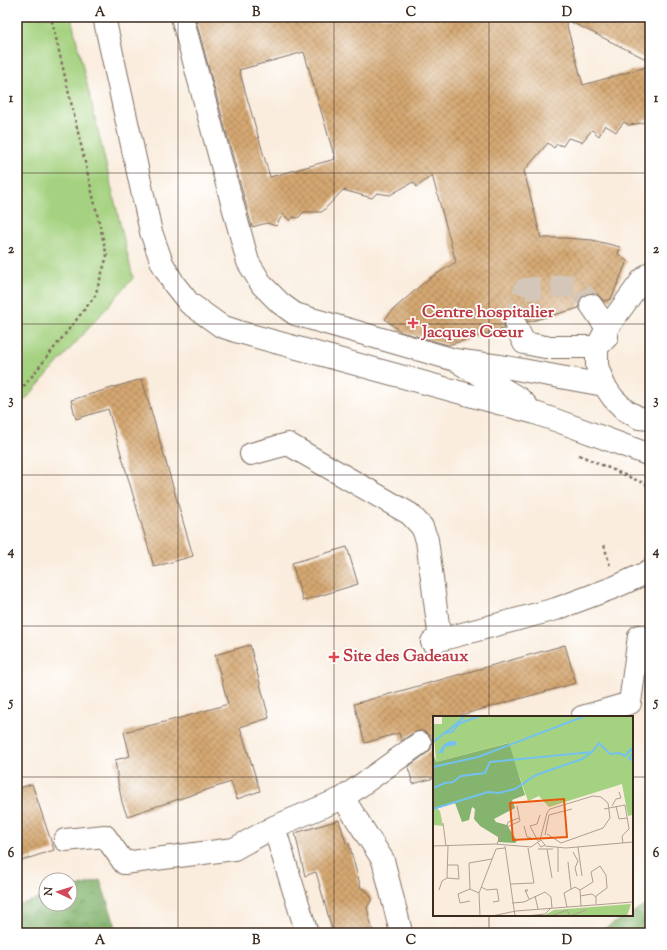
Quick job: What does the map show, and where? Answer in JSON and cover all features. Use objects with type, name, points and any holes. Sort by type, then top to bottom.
[{"type":"lane","points":[[104,17],[151,232],[162,263],[174,284],[189,303],[221,326],[239,332],[535,413],[650,455]]},
{"type":"lane","points":[[182,17],[248,262],[262,285],[280,303],[295,314],[455,360],[500,366],[604,385]]},
{"type":"lane","points":[[650,273],[642,280],[607,328],[597,347],[597,366],[604,385],[613,398],[625,410],[639,418],[650,419]]},
{"type":"lane","points":[[516,326],[524,343],[545,347],[597,347],[650,293]]},
{"type":"lane","points":[[591,305],[607,328]]},
{"type":"lane","points":[[455,360],[520,399],[535,413]]},
{"type":"lane","points":[[251,454],[288,444],[410,514],[422,527],[427,540],[436,641],[556,609],[616,587],[650,570]]},
{"type":"lane","points":[[585,716],[630,703],[639,636]]},
{"type":"lane","points":[[65,840],[105,836],[124,863],[234,849],[274,827],[343,798],[420,743]]},
{"type":"lane","points":[[343,798],[383,860],[401,933]]},
{"type":"lane","points":[[274,827],[307,933]]},
{"type":"path","points":[[17,387],[25,385],[95,296],[107,256],[51,17]]},
{"type":"path","points":[[578,455],[650,486]]},
{"type":"green space","points":[[17,17],[71,17],[133,278],[25,400],[17,403]]},
{"type":"green space","points":[[100,880],[118,933],[17,933],[17,905],[38,899],[38,912],[78,912],[78,887]]},
{"type":"green space","points":[[650,903],[650,933],[597,933],[626,916],[633,916],[633,912]]},
{"type":"building","points":[[195,17],[650,17],[650,61],[565,19],[583,85],[650,66],[650,119],[645,120],[642,123],[629,125],[624,122],[616,132],[605,125],[599,136],[592,130],[582,142],[568,138],[563,146],[557,144],[554,148],[548,143],[524,171],[541,238],[592,240],[620,247],[618,254],[627,261],[611,299],[604,301],[597,294],[590,293],[584,295],[580,299],[579,308],[528,322],[523,316],[517,314],[511,315],[506,319],[504,329],[448,345],[401,332],[385,319],[395,308],[427,280],[456,262],[432,175],[417,187],[413,182],[390,195],[377,193],[372,198],[343,190],[322,212],[304,212],[298,218],[293,217],[290,221],[283,214],[276,226],[267,223],[252,227]],"holes":[[[304,52],[335,159],[270,177],[239,70]]]},
{"type":"building","points":[[142,379],[193,556],[154,567],[108,409],[76,419],[71,400]]},
{"type":"building","points":[[347,547],[358,584],[303,601],[292,563]]},
{"type":"building","points":[[250,645],[269,718],[240,727],[260,791],[237,799],[231,782],[127,816],[122,802],[115,760],[130,756],[124,732],[228,704],[215,655]]},
{"type":"building","points":[[565,645],[576,683],[458,716],[433,716],[433,778],[413,784],[408,767],[431,749],[432,741],[430,736],[426,732],[419,731],[401,741],[399,733],[365,743],[354,704]]},
{"type":"building","points":[[32,784],[54,850],[17,862],[17,789]]},
{"type":"building","points":[[339,820],[346,843],[349,844],[361,888],[368,892],[372,899],[367,908],[373,933],[333,933],[316,872],[305,876],[295,833]]},
{"type":"tunnel","points":[[516,326],[514,321],[525,289],[577,285],[591,305]]},
{"type":"place","name":"Centre hospitalier Jacques Cœur","points":[[413,323]]},
{"type":"place","name":"Site des Gadeaux","points":[[334,657]]}]
